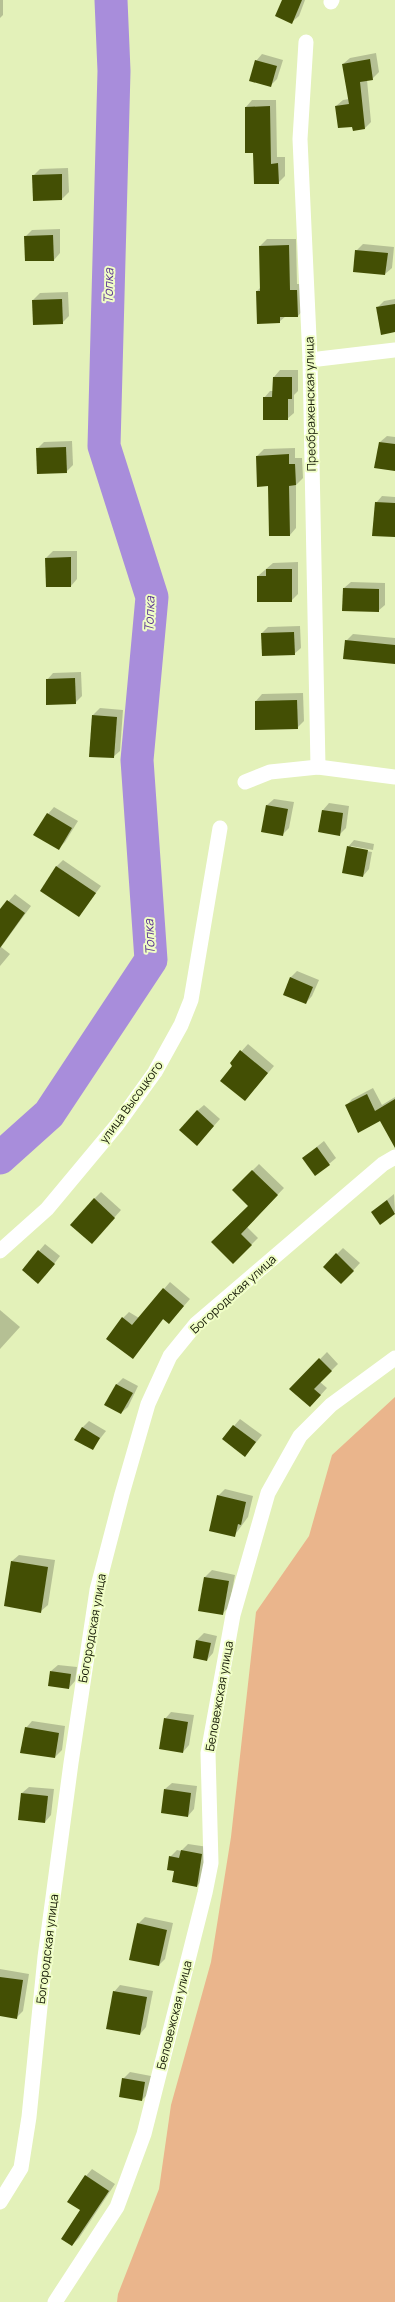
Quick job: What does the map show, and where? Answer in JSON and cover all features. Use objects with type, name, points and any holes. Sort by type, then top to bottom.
[{"type":"street","name":"Преображенская улица","points":[[306,42],[300,139],[310,360],[318,767]]},
{"type":"street","points":[[310,360],[395,350]]},
{"type":"street","points":[[245,782],[270,772],[318,767],[395,776]]},
{"type":"street","name":"улица Высоцкого","points":[[0,1251],[47,1209],[117,1125],[155,1072],[181,1025],[191,1000],[220,828]]},
{"type":"street","name":"Богородская улица","points":[[0,2202],[21,2168],[29,2117],[45,1957],[70,1763],[97,1590],[122,1494],[148,1404],[170,1356],[196,1324],[383,1164],[395,1157]]},
{"type":"street","name":"Беловежская улица","points":[[55,2302],[117,2207],[144,2134],[205,1893],[211,1863],[208,1753],[233,1615],[268,1493],[300,1436],[331,1405],[395,1358]]},
{"type":"shaded area","points":[[395,1397],[395,2302],[117,2302],[118,2294],[159,2189],[171,2105],[211,1962],[231,1837],[256,1612],[309,1536],[332,1455]]},
{"type":"building","points":[[282,0],[302,0],[292,24],[275,16]]},
{"type":"building","points":[[370,59],[373,80],[360,82],[365,129],[353,131],[352,127],[338,128],[335,106],[349,104],[342,64]]},
{"type":"building","points":[[255,60],[277,66],[271,87],[249,81]]},
{"type":"building","points":[[270,106],[271,164],[278,163],[279,184],[254,184],[253,153],[245,153],[245,107]]},
{"type":"building","points":[[62,174],[62,200],[33,201],[32,175]]},
{"type":"building","points":[[53,235],[54,261],[25,261],[24,236]]},
{"type":"building","points":[[289,245],[290,290],[297,290],[298,317],[280,317],[280,323],[257,324],[256,291],[260,291],[259,246]]},
{"type":"building","points":[[355,250],[388,253],[385,275],[353,272]]},
{"type":"building","points":[[62,299],[63,324],[33,325],[32,300]]},
{"type":"building","points":[[395,304],[395,332],[381,335],[376,307]]},
{"type":"building","points":[[273,377],[292,377],[292,399],[288,399],[288,420],[263,420],[263,397],[272,397]]},
{"type":"building","points":[[379,442],[395,444],[395,471],[374,468]]},
{"type":"building","points":[[66,447],[67,473],[37,474],[36,448]]},
{"type":"building","points":[[289,454],[289,464],[295,464],[296,485],[289,486],[290,536],[269,536],[268,486],[257,487],[256,456]]},
{"type":"building","points":[[375,502],[395,503],[395,537],[372,536]]},
{"type":"building","points":[[71,557],[71,587],[46,587],[45,558]]},
{"type":"building","points":[[266,569],[292,569],[292,602],[257,602],[257,576],[266,576]]},
{"type":"building","points":[[343,588],[379,589],[379,612],[342,611]]},
{"type":"building","points":[[294,632],[295,655],[262,656],[261,633]]},
{"type":"building","points":[[345,640],[395,645],[395,664],[343,659]]},
{"type":"building","points":[[75,678],[76,704],[46,705],[46,679]]},
{"type":"building","points":[[297,700],[298,729],[255,730],[255,701]]},
{"type":"building","points":[[92,715],[117,717],[114,758],[89,757]]},
{"type":"building","points":[[266,805],[288,809],[283,836],[261,832]]},
{"type":"building","points":[[322,810],[343,813],[340,836],[318,832]]},
{"type":"building","points":[[47,813],[72,828],[59,850],[33,835]]},
{"type":"building","points":[[347,846],[368,850],[363,877],[342,873]]},
{"type":"building","points":[[56,866],[96,893],[79,917],[40,891]]},
{"type":"building","points":[[7,900],[25,913],[0,948],[0,909]]},
{"type":"building","points":[[290,977],[313,987],[306,1004],[283,995]]},
{"type":"building","points":[[240,1050],[268,1073],[245,1101],[220,1081],[232,1066],[230,1063]]},
{"type":"building","points":[[367,1094],[375,1111],[395,1099],[395,1148],[380,1121],[358,1133],[345,1105]]},
{"type":"building","points":[[197,1110],[214,1126],[197,1146],[179,1130]]},
{"type":"building","points":[[317,1147],[330,1165],[315,1176],[302,1158]]},
{"type":"building","points":[[252,1170],[278,1195],[241,1234],[252,1245],[233,1264],[211,1242],[248,1206],[232,1190]]},
{"type":"building","points":[[94,1198],[115,1218],[92,1244],[70,1225]]},
{"type":"building","points":[[387,1200],[395,1214],[380,1225],[371,1212]]},
{"type":"building","points":[[38,1250],[55,1264],[38,1284],[22,1270]]},
{"type":"building","points":[[336,1253],[354,1271],[341,1284],[323,1267]]},
{"type":"building","points":[[163,1288],[184,1306],[169,1324],[163,1319],[133,1359],[106,1339],[122,1317],[132,1325]]},
{"type":"building","points":[[319,1358],[332,1371],[314,1389],[321,1395],[310,1407],[289,1389]]},
{"type":"building","points":[[116,1384],[133,1393],[121,1414],[104,1405]]},
{"type":"building","points":[[233,1425],[256,1442],[245,1457],[222,1439]]},
{"type":"building","points":[[82,1427],[100,1438],[93,1450],[74,1440]]},
{"type":"building","points":[[217,1495],[246,1502],[241,1525],[238,1524],[235,1537],[209,1531]]},
{"type":"building","points":[[11,1561],[48,1567],[41,1613],[4,1606]]},
{"type":"building","points":[[204,1577],[229,1581],[223,1615],[198,1611]]},
{"type":"building","points":[[196,1640],[211,1643],[207,1661],[193,1658]]},
{"type":"building","points":[[50,1671],[71,1674],[69,1689],[48,1686]]},
{"type":"building","points":[[164,1718],[188,1722],[183,1753],[159,1749]]},
{"type":"building","points":[[25,1727],[59,1733],[55,1758],[20,1753]]},
{"type":"building","points":[[164,1789],[191,1793],[188,1817],[161,1813]]},
{"type":"building","points":[[21,1793],[48,1796],[45,1823],[18,1820]]},
{"type":"building","points":[[181,1850],[202,1854],[197,1887],[172,1882],[174,1871],[167,1870],[169,1856],[179,1858]]},
{"type":"building","points":[[137,1923],[167,1930],[159,1966],[129,1960]]},
{"type":"building","points":[[0,1977],[23,1980],[17,2019],[0,2016]]},
{"type":"building","points":[[113,1991],[147,1997],[140,2035],[106,2029]]},
{"type":"building","points":[[122,2078],[145,2082],[142,2101],[119,2097]]},
{"type":"building","points":[[85,2175],[109,2191],[72,2246],[61,2239],[80,2210],[67,2202]]},
{"type":"waterway","name":"Топка","points":[[0,1158],[49,1114],[151,960],[137,760],[152,597],[104,446],[114,71],[111,0]]}]
